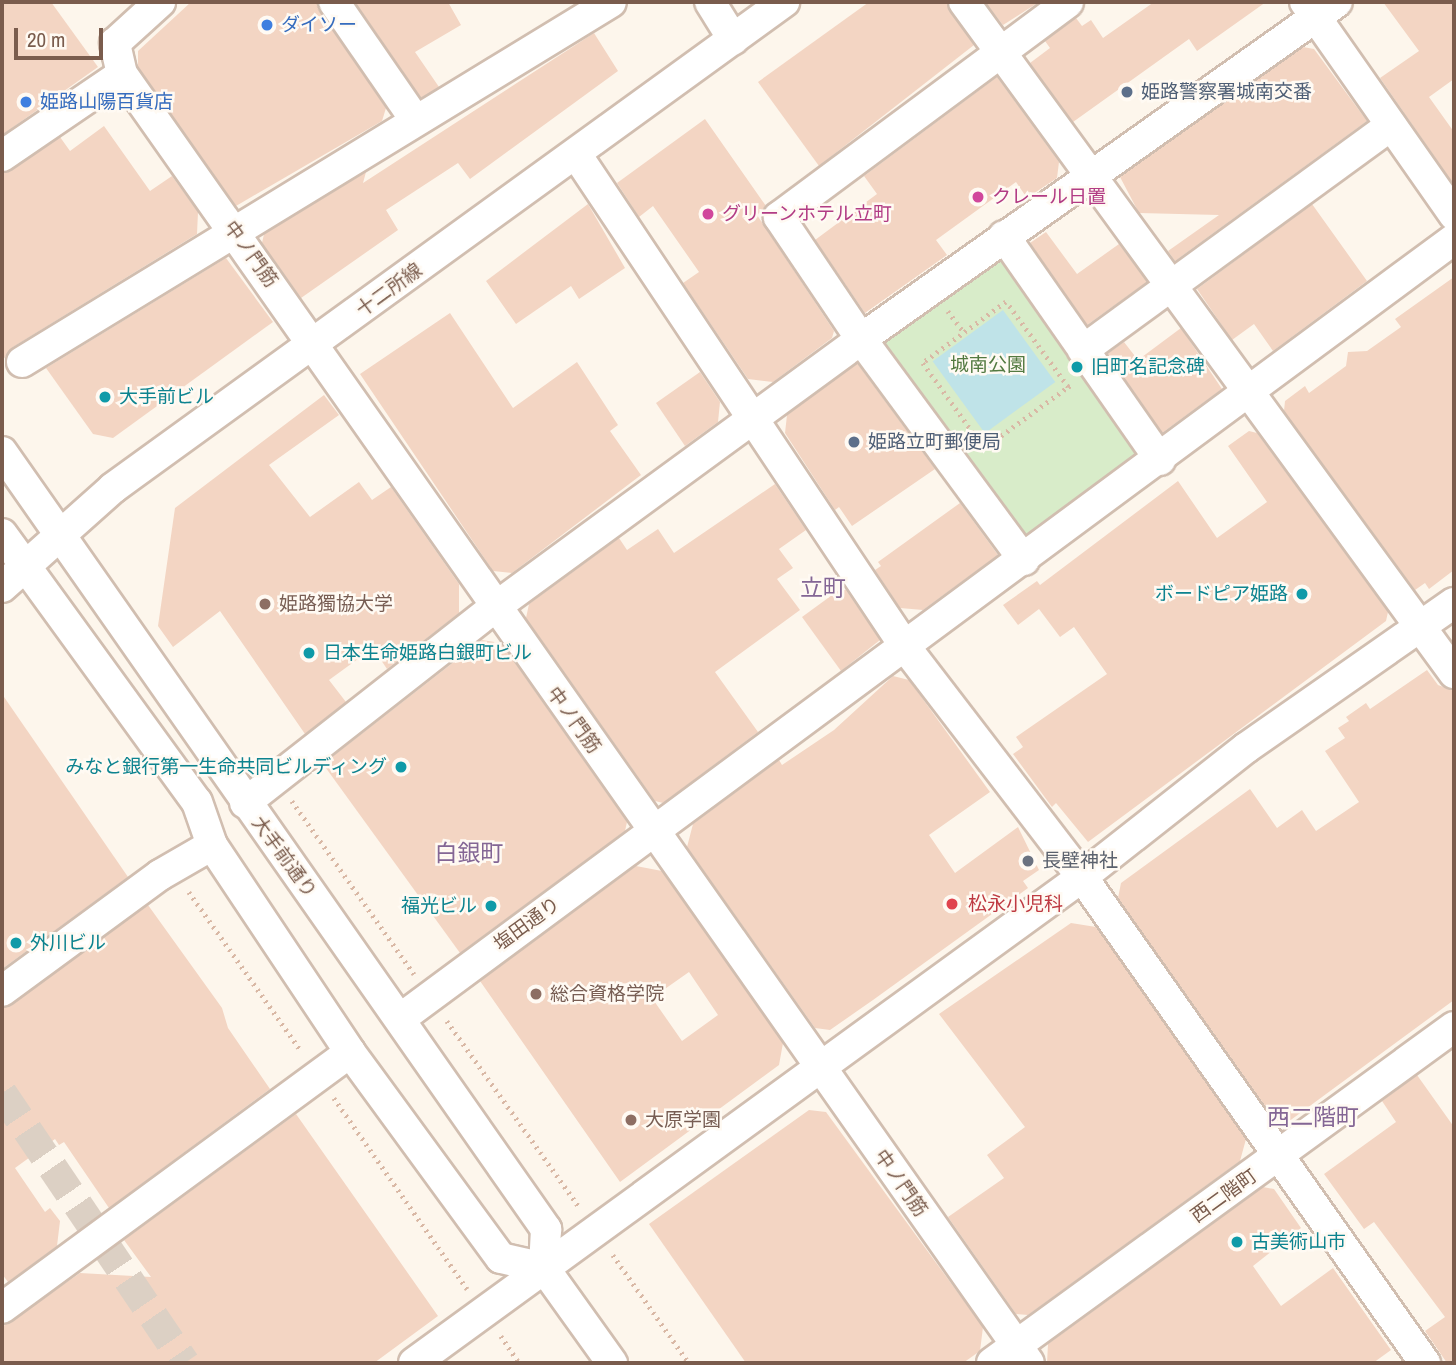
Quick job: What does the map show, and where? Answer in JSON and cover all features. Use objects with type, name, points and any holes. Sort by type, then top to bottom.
[{"type":"street","points":[[2,156],[122,75],[115,43],[160,2]]},
{"type":"street","points":[[334,2],[414,118]]},
{"type":"street","points":[[22,362],[236,232],[414,118],[611,2]]},
{"type":"street","points":[[710,2],[733,39]]},
{"type":"street","name":"十二所線","points":[[2,587],[60,532],[113,488],[784,2]]},
{"type":"street","points":[[964,2],[1454,673]]},
{"type":"street","points":[[1024,560],[860,339],[779,217],[1068,2]]},
{"type":"street","points":[[245,803],[494,608],[860,339],[1320,7],[1391,125],[1454,215]]},
{"type":"street","name":"中ノ門筋","points":[[122,75],[316,343],[494,608],[1022,1354]]},
{"type":"street","points":[[1083,350],[1391,125]]},
{"type":"street","points":[[576,154],[906,648],[1083,877],[1425,1363]]},
{"type":"street","points":[[1004,236],[1160,460]]},
{"type":"street","name":"塩田通り","points":[[400,1019],[429,995],[906,648],[1454,239]]},
{"type":"street","name":"大手前通り","points":[[2,452],[60,532],[245,803],[546,1229],[544,1268]]},
{"type":"street","points":[[2,534],[197,802],[212,845],[351,1052],[501,1258],[544,1268],[612,1363]]},
{"type":"street","points":[[414,1363],[1083,877],[1224,764],[1454,603]]},
{"type":"street","points":[[2,991],[173,868],[212,845]]},
{"type":"street","name":"西二階町","points":[[992,1363],[1022,1354],[1454,1027]]},
{"type":"street","points":[[2,1308],[351,1052]]},
{"type":"path","points":[[1006,302],[1068,387],[984,448],[923,363],[1006,302]]},
{"type":"path","points":[[276,778],[689,1363]]},
{"type":"path","points":[[173,868],[519,1363]]},
{"type":"green space","name":"城南公園","points":[[1004,259],[1142,456],[1019,542],[881,345]]},
{"type":"water","points":[[1003,310],[1055,382],[985,433],[933,361]]},
{"type":"building","name":"姫路山陽百貨店","points":[[2,2],[51,2],[98,67],[2,135]]},
{"type":"building","points":[[191,2],[317,2],[386,108],[382,121],[236,206],[138,67],[138,51]]},
{"type":"building","points":[[355,2],[448,2],[461,25],[415,52],[439,87],[421,98]]},
{"type":"building","points":[[869,2],[947,2],[974,45],[819,166],[758,82]]},
{"type":"building","points":[[985,2],[1039,2],[1003,25]]},
{"type":"building","points":[[1154,2],[1266,2],[1197,51],[1189,39],[1073,122],[1030,63],[1050,48],[1045,41],[1076,18],[1082,26],[1091,20],[1103,38]]},
{"type":"building","points":[[1383,2],[1454,2],[1454,79],[1429,97],[1454,132],[1454,185],[1380,78],[1419,51]]},
{"type":"building","points":[[594,33],[618,71],[470,179],[458,163],[386,210],[398,230],[301,298],[262,243],[264,234],[366,172],[363,183]]},
{"type":"building","points":[[1303,47],[1314,49],[1367,121],[1175,261],[1168,251],[1219,215],[1139,213],[1120,177]]},
{"type":"building","points":[[997,77],[1059,162],[1057,178],[1027,198],[1016,182],[936,240],[947,255],[865,313],[815,240],[877,194],[864,176]]},
{"type":"building","points":[[705,119],[766,206],[757,215],[834,331],[832,338],[773,382],[748,379],[683,283],[699,272],[653,206],[639,217],[617,183]]},
{"type":"building","points":[[104,126],[150,191],[172,176],[198,212],[197,234],[13,347],[2,361],[2,173],[60,137],[70,151]]},
{"type":"building","points":[[588,204],[625,268],[579,299],[571,286],[516,324],[486,281]]},
{"type":"building","points":[[1312,204],[1367,281],[1273,351],[1254,324],[1232,340],[1197,289]]},
{"type":"building","points":[[1046,232],[1077,274],[1119,244],[1147,282],[1087,325],[1030,243]]},
{"type":"building","points":[[226,258],[273,322],[113,438],[93,434],[46,368]]},
{"type":"building","points":[[1454,277],[1454,570],[1429,589],[1425,583],[1415,590],[1284,411],[1285,401],[1305,386],[1309,393],[1346,366],[1348,352],[1367,351],[1401,327],[1395,319]]},
{"type":"building","points":[[450,313],[513,408],[577,362],[618,425],[610,431],[641,475],[512,573],[493,571],[360,374]]},
{"type":"building","points":[[1181,328],[1222,389],[1162,433],[1107,354],[1124,342],[1138,360]]},
{"type":"building","points":[[857,363],[935,469],[852,526],[839,507],[835,510],[785,433],[787,415]]},
{"type":"building","points":[[700,372],[720,402],[718,422],[685,446],[656,403]]},
{"type":"building","points":[[324,395],[339,415],[269,465],[310,517],[359,482],[372,500],[391,487],[459,584],[459,613],[387,669],[373,648],[329,680],[346,702],[305,734],[220,611],[173,647],[158,626],[175,508]]},
{"type":"building","points":[[1249,431],[1257,433],[1388,612],[1386,621],[1088,842],[1056,803],[1052,807],[1013,754],[1023,747],[1016,737],[1107,674],[1074,627],[1060,637],[1039,609],[1018,625],[1003,605],[1037,581],[1040,585],[1178,481],[1217,538],[1267,502],[1228,446]]},
{"type":"building","points":[[775,484],[806,530],[779,549],[793,568],[777,579],[800,610],[715,672],[758,732],[663,803],[655,801],[526,618],[529,604],[619,538],[627,550],[658,529],[674,553]]},
{"type":"building","points":[[960,503],[998,555],[923,610],[900,608],[875,570],[881,566],[878,562]]},
{"type":"building","points":[[839,590],[846,590],[880,640],[841,671],[802,617]]},
{"type":"building","points":[[482,640],[501,643],[627,822],[625,831],[460,953],[323,764]]},
{"type":"building","points":[[1427,670],[1438,685],[1454,691],[1454,1000],[1288,1122],[1275,1120],[1118,898],[1121,883],[1250,789],[1277,828],[1302,810],[1316,831],[1359,802],[1325,751],[1345,738],[1338,728],[1349,721],[1346,717],[1366,703],[1370,709]]},
{"type":"building","points":[[893,676],[909,680],[990,792],[929,835],[955,873],[1018,827],[1039,870],[1023,881],[1028,888],[873,1000],[830,1030],[815,1028],[687,847],[693,824],[779,760],[782,765],[834,730]]},
{"type":"building","points":[[2,694],[128,877],[2,969]]},
{"type":"building","points":[[636,866],[662,871],[783,1043],[779,1065],[620,1182],[480,981]],"holes":[[[689,972],[718,1015],[682,1041],[652,998]]]},
{"type":"building","points":[[148,905],[222,1008],[228,1028],[270,1089],[109,1208],[64,1142],[59,1145],[55,1139],[15,1168],[45,1212],[50,1208],[60,1221],[57,1246],[8,1282],[2,1274],[2,1008]]},
{"type":"building","points":[[1071,923],[1096,927],[1246,1139],[1240,1161],[1028,1315],[1016,1314],[948,1217],[1004,1178],[987,1155],[1025,1127],[939,1014]]},
{"type":"building","points":[[1417,1075],[1454,1127],[1454,1363],[1447,1363],[1425,1331],[1445,1317],[1374,1222],[1364,1229],[1324,1174],[1396,1122],[1382,1101]]},
{"type":"building","points":[[809,1110],[826,1112],[983,1327],[980,1351],[963,1363],[746,1363],[649,1224]]},
{"type":"building","points":[[296,1114],[438,1316],[374,1363],[2,1363],[2,1327],[80,1273],[151,1277],[124,1240]]},
{"type":"building","points":[[1263,1187],[1274,1189],[1301,1228],[1253,1266],[1281,1306],[1333,1268],[1391,1350],[1373,1363],[1047,1363],[1048,1344]]},
{"type":"tunnel","points":[[2,1093],[185,1363]]},
{"type":"place","name":"ダイソー","points":[[267,25]]},
{"type":"place","name":"姫路警察署城南交番","points":[[1127,92]]},
{"type":"place","name":"姫路山陽百貨店","points":[[26,102]]},
{"type":"place","name":"クレール日置","points":[[978,197]]},
{"type":"place","name":"グリーンホテル立町","points":[[708,214]]},
{"type":"place","name":"旧町名記念碑","points":[[1077,367]]},
{"type":"place","name":"大手前ビル","points":[[105,397]]},
{"type":"place","name":"姫路立町郵便局","points":[[854,442]]},
{"type":"place","name":"ボードピア姫路","points":[[1302,594]]},
{"type":"place","name":"姫路獨協大学","points":[[265,604]]},
{"type":"place","name":"日本生命姫路白銀町ビル","points":[[309,653]]},
{"type":"place","name":"みなと銀行第一生命共同ビルディング","points":[[401,767]]},
{"type":"place","name":"長壁神社","points":[[1028,861]]},
{"type":"place","name":"松永小児科","points":[[952,904]]},
{"type":"place","name":"福光ビル","points":[[491,906]]},
{"type":"place","name":"外川ビル","points":[[16,943]]},
{"type":"place","name":"総合資格学院","points":[[536,994]]},
{"type":"place","name":"大原学園","points":[[631,1120]]},
{"type":"place","name":"古美術山市","points":[[1237,1242]]},
{"type":"district","name":"立町","points":[[823,588]]},
{"type":"district","name":"白銀町","points":[[469,853]]},
{"type":"district","name":"西二階町","points":[[1313,1117]]}]
